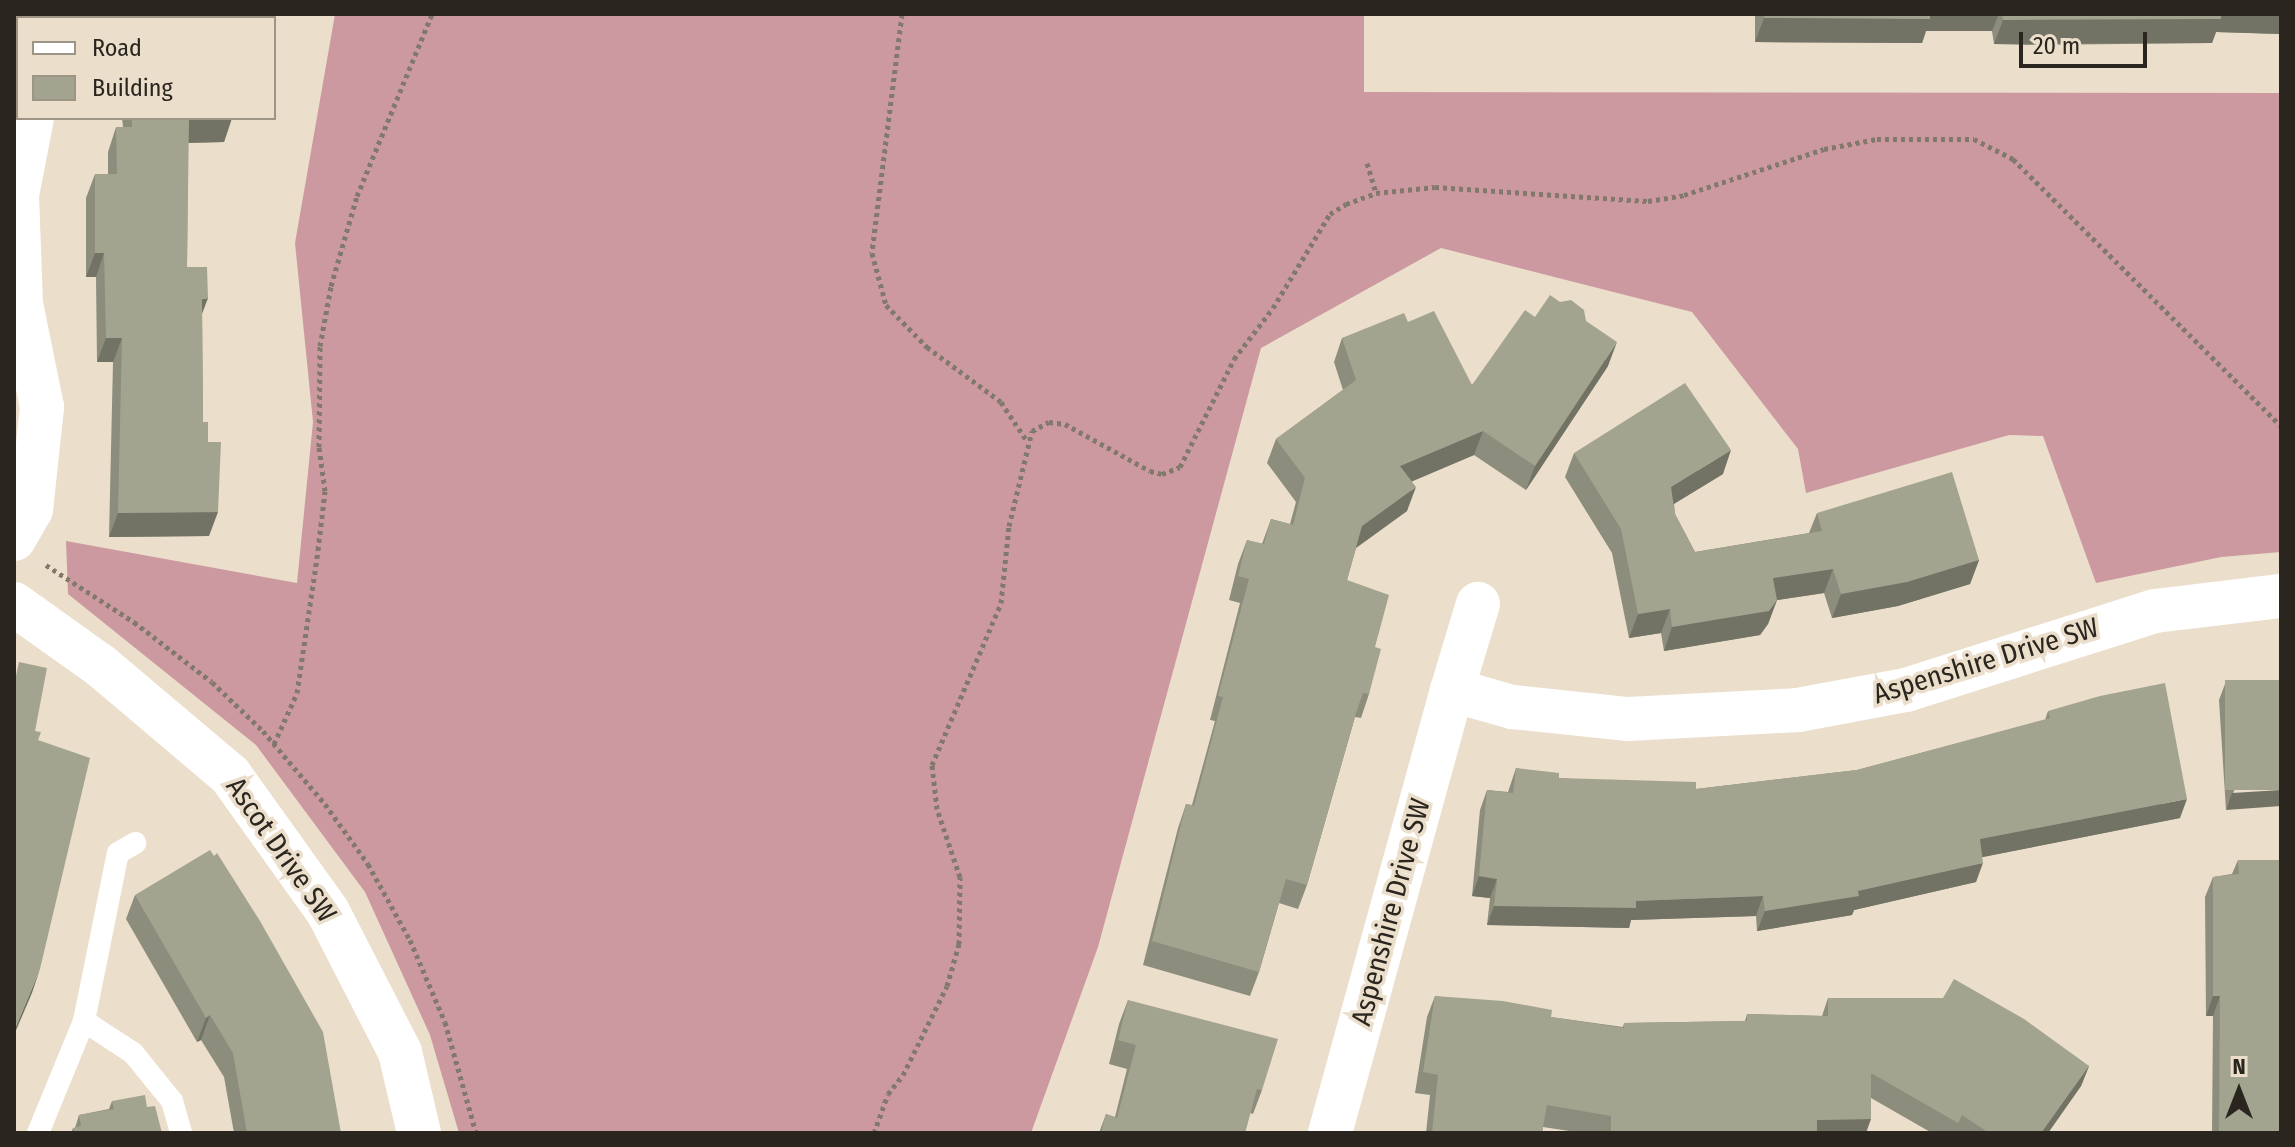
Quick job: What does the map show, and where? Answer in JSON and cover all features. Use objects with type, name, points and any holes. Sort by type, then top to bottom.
[{"type":"street","points":[[14,539],[31,510],[42,407],[20,289],[17,195],[32,120]]},
{"type":"street","name":"Aspenshire Drive SW","points":[[1452,690],[1512,707],[1628,719],[1798,710],[1906,690],[2155,611],[2281,596]]},
{"type":"street","name":"Ascot Drive SW","points":[[14,604],[101,666],[230,775],[328,912],[400,1052],[419,1133]]},
{"type":"street","name":"Aspenshire Drive SW","points":[[1330,1133],[1478,604]]},
{"type":"lane","points":[[38,1133],[84,1021],[118,853],[135,843]]},
{"type":"lane","points":[[84,1021],[133,1053],[172,1101],[181,1133]]},
{"type":"path","points":[[274,744],[297,693],[318,550],[325,491],[319,447],[320,346],[331,286],[357,196],[432,14]]},
{"type":"path","points":[[902,14],[872,253],[886,305],[927,347],[1001,402],[1027,442]]},
{"type":"path","points":[[874,1133],[888,1094],[903,1075],[947,986],[956,956],[960,877],[937,809],[932,765],[1001,603],[1009,526],[1027,442],[1040,425],[1057,422],[1150,471],[1162,474],[1180,467],[1234,359],[1273,308],[1330,214],[1376,193],[1472,187],[1648,201],[1684,195],[1824,149],[1877,139],[1974,139],[2013,159],[2281,426]]},
{"type":"path","points":[[1367,163],[1376,193]]},
{"type":"shaded area","points":[[335,14],[1364,14],[1364,92],[2281,93],[2281,552],[2221,557],[2096,583],[2043,436],[2009,435],[1806,493],[1798,449],[1692,312],[1441,248],[1261,348],[1098,947],[1031,1133],[459,1133],[430,1035],[365,892],[256,745],[68,594],[66,541],[297,583],[313,422],[295,243]]},
{"type":"building","points":[[130,14],[231,14],[231,16]]},
{"type":"building","points":[[1764,14],[1930,14],[1930,19],[1764,18]]},
{"type":"building","points":[[2002,14],[2221,14],[2221,19],[2003,20]]},
{"type":"building","points":[[132,120],[189,120],[187,267],[207,267],[208,298],[202,299],[203,422],[208,422],[208,442],[221,442],[218,512],[118,513],[122,338],[106,338],[104,253],[95,253],[95,174],[117,174],[116,127],[132,127]]},
{"type":"building","points":[[1550,295],[1560,302],[1571,300],[1584,310],[1586,321],[1617,342],[1535,466],[1483,431],[1400,466],[1416,487],[1362,526],[1347,580],[1389,595],[1375,647],[1381,649],[1369,694],[1363,693],[1356,713],[1307,885],[1286,879],[1259,972],[1152,941],[1186,804],[1194,806],[1223,697],[1218,696],[1249,579],[1238,576],[1247,540],[1264,544],[1271,519],[1293,525],[1305,478],[1276,439],[1356,380],[1342,338],[1404,313],[1408,322],[1434,311],[1472,385],[1525,310],[1535,317]]},
{"type":"building","points":[[1685,383],[1731,450],[1671,487],[1675,514],[1695,552],[1822,531],[1817,513],[1952,472],[1979,560],[1907,582],[1841,594],[1833,569],[1773,578],[1777,600],[1769,611],[1672,627],[1670,609],[1638,614],[1621,529],[1574,453]]},
{"type":"building","points":[[19,662],[47,668],[35,731],[41,732],[38,740],[90,758],[40,969],[14,1031],[14,685]]},
{"type":"building","points":[[2225,680],[2281,680],[2281,790],[2225,790]]},
{"type":"building","points":[[2165,683],[2187,799],[1980,839],[1983,863],[1858,891],[1859,896],[1765,911],[1763,896],[1636,901],[1636,908],[1494,906],[1497,879],[1479,876],[1487,790],[1513,793],[1516,768],[1559,773],[1559,778],[1696,782],[1696,789],[1857,770],[2050,718],[2048,711],[2100,696]]},
{"type":"building","points":[[210,850],[214,856],[217,853],[260,921],[323,1032],[341,1133],[247,1133],[233,1053],[210,1015],[206,1018],[135,895]]},
{"type":"building","points":[[2238,860],[2281,860],[2281,1133],[2219,1133],[2220,996],[2213,996],[2213,877],[2239,874]]},
{"type":"building","points":[[1954,979],[2024,1019],[2089,1066],[2041,1133],[1989,1133],[1962,1115],[1958,1123],[1871,1073],[1871,1119],[1817,1120],[1817,1133],[1611,1133],[1611,1116],[1547,1105],[1542,1133],[1432,1133],[1438,1075],[1423,1072],[1435,996],[1503,1001],[1552,1010],[1551,1017],[1624,1028],[1624,1023],[1747,1021],[1747,1014],[1828,1016],[1828,998],[1943,998]]},
{"type":"building","points":[[1128,1000],[1278,1039],[1262,1090],[1257,1089],[1245,1133],[1101,1133],[1106,1114],[1117,1118],[1136,1045],[1118,1040]]},
{"type":"building","points":[[145,1095],[147,1107],[155,1106],[162,1133],[74,1133],[73,1128],[81,1126],[79,1115],[114,1109],[112,1101]]}]
